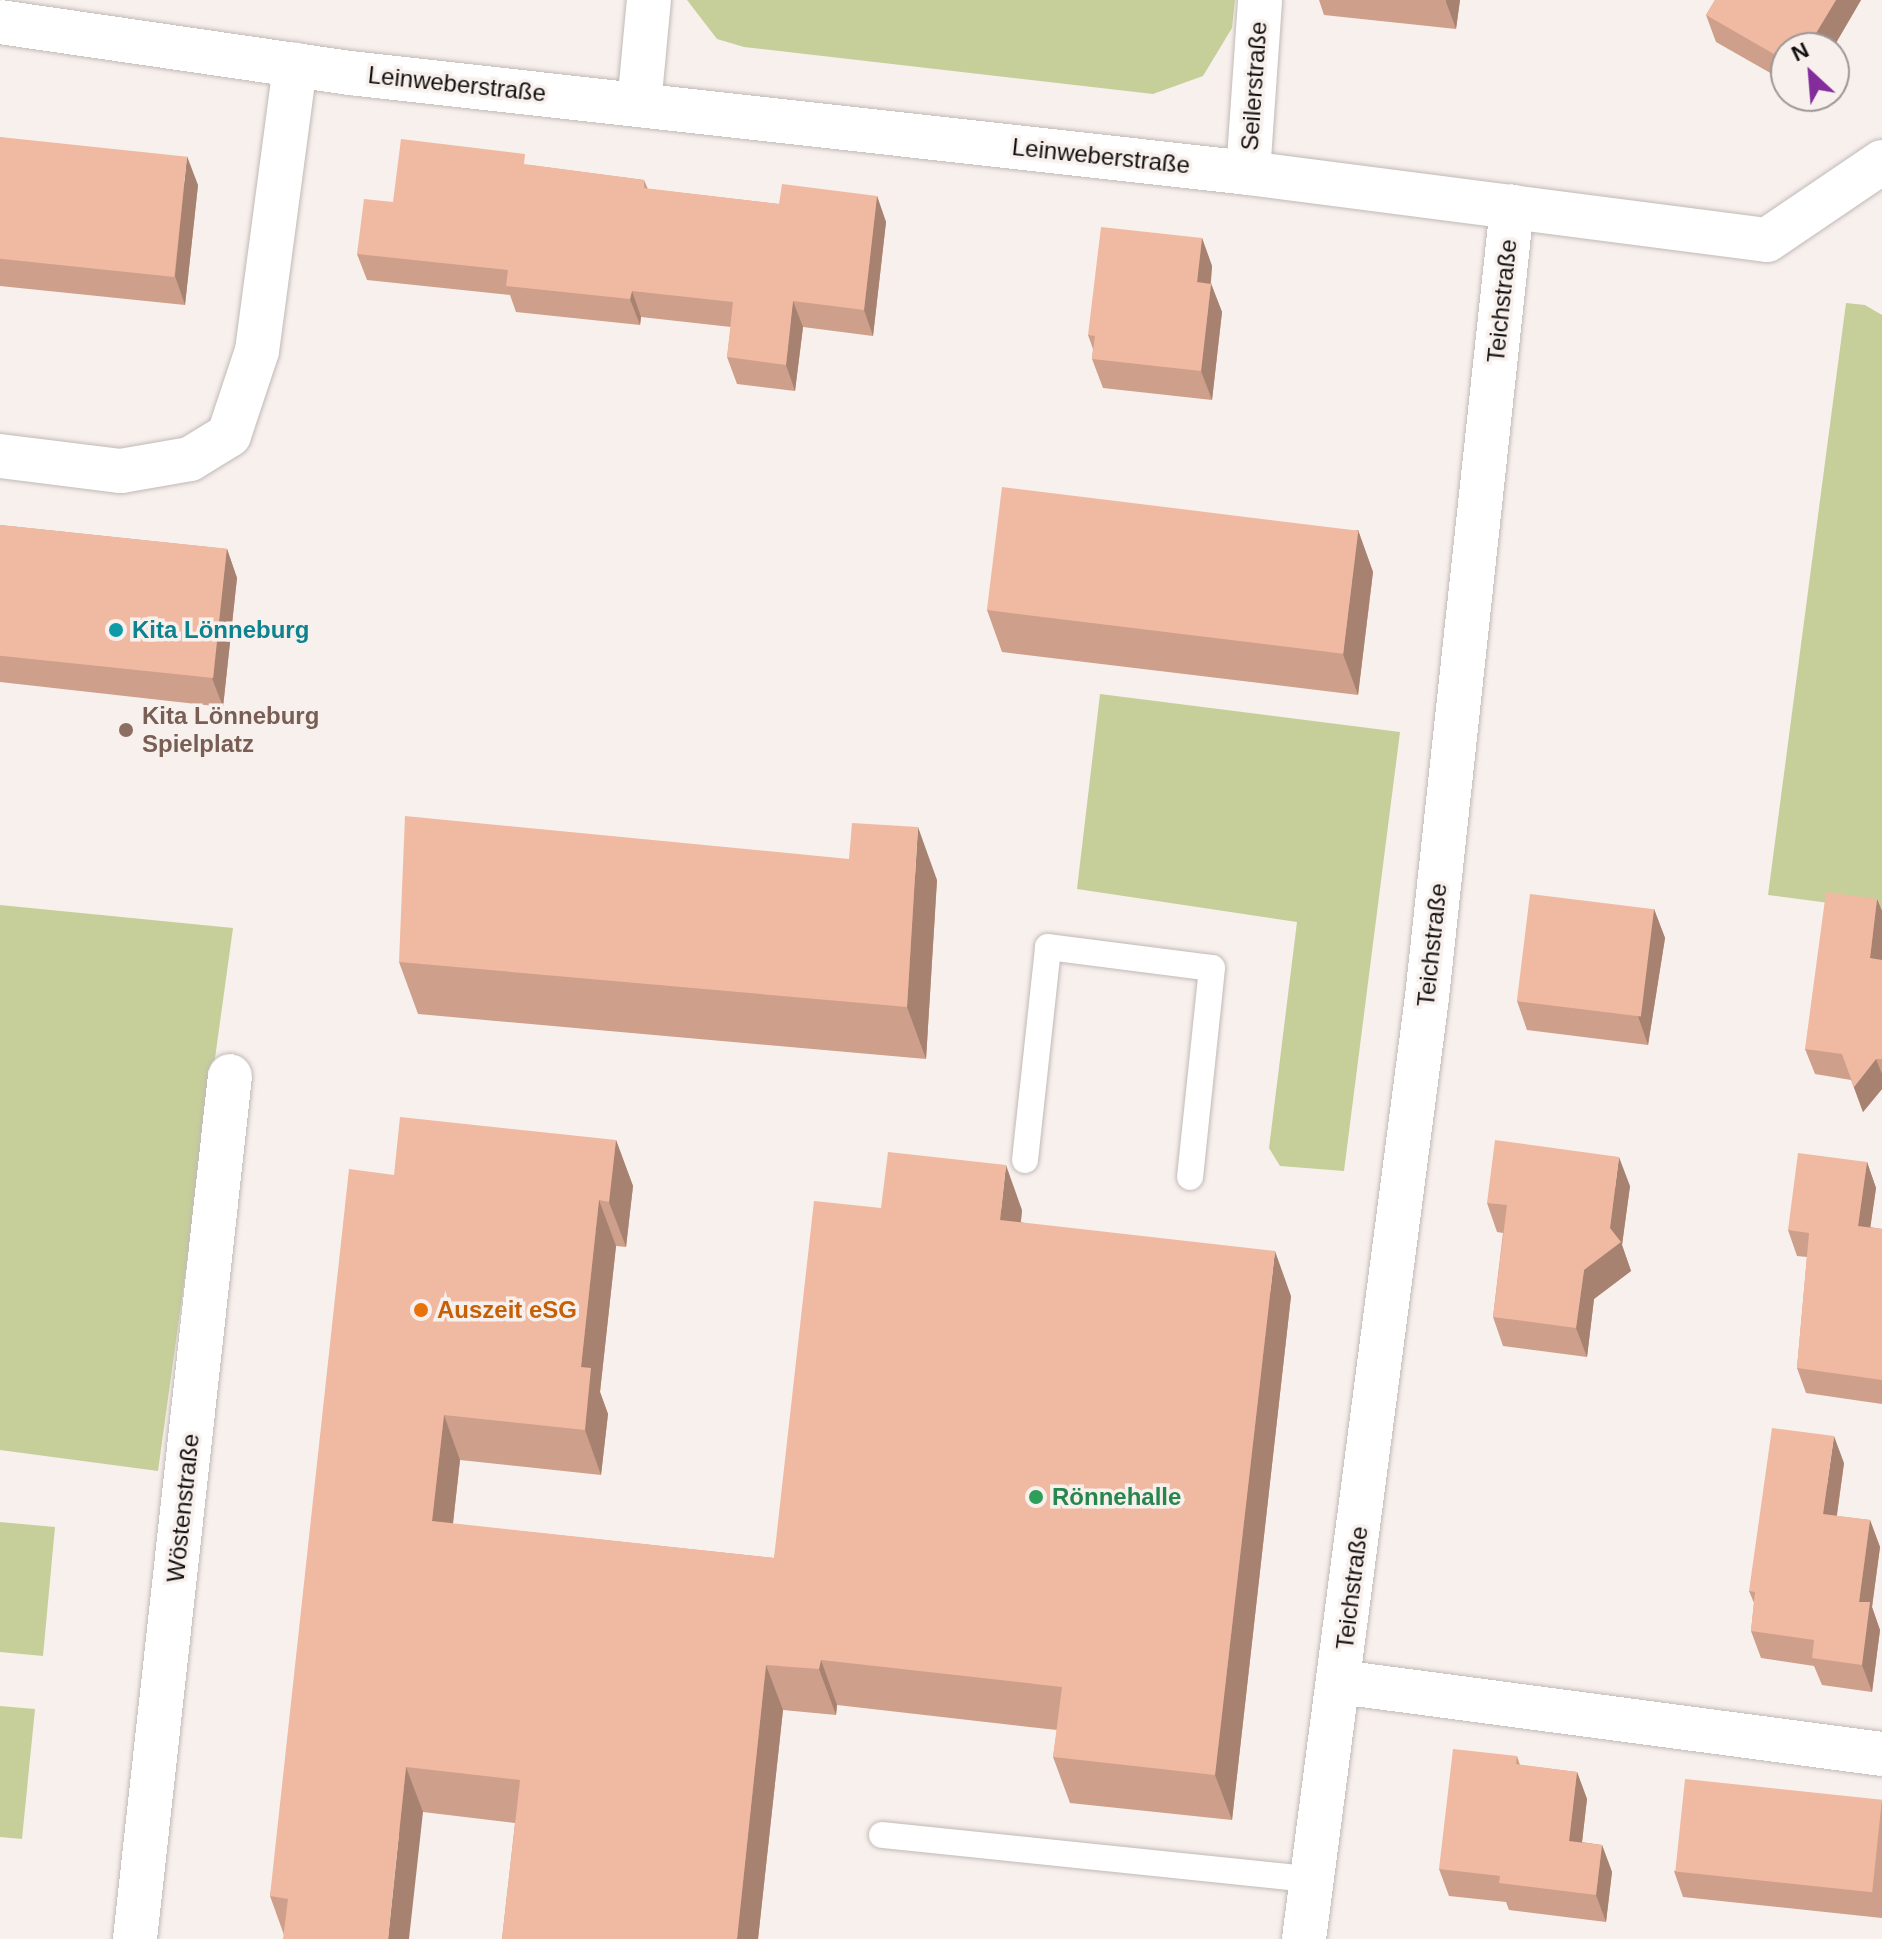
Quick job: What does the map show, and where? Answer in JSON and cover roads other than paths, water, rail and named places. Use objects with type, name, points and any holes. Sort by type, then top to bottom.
[{"type":"street","points":[[639,105],[649,0]]},
{"type":"street","name":"Seilerstraße","points":[[1248,173],[1260,0]]},
{"type":"street","name":"Leinweberstraße","points":[[0,22],[295,65],[1248,173],[1767,240],[1882,162]]},
{"type":"street","points":[[0,456],[121,471],[190,459],[229,435],[257,351],[295,65]]},
{"type":"street","name":"Teichstraße","points":[[1304,1939],[1340,1682],[1427,997],[1512,207]]},
{"type":"street","name":"Wöstenstraße","points":[[135,1939],[230,1076]]},
{"type":"street","name":"Teichstraße","points":[[1340,1682],[1882,1754]]},
{"type":"lane","points":[[1025,1160],[1048,947],[1212,968],[1190,1177]]},
{"type":"lane","points":[[882,1835],[1311,1879]]},
{"type":"place","name":"Kita Lönneburg","points":[[116,630]]},
{"type":"place","name":"Kita Lönneburg Spielplatz","points":[[126,730]]},
{"type":"place","name":"Auszeit eSG","points":[[421,1310]]},
{"type":"place","name":"Rönnehalle","points":[[1036,1497]]}]
